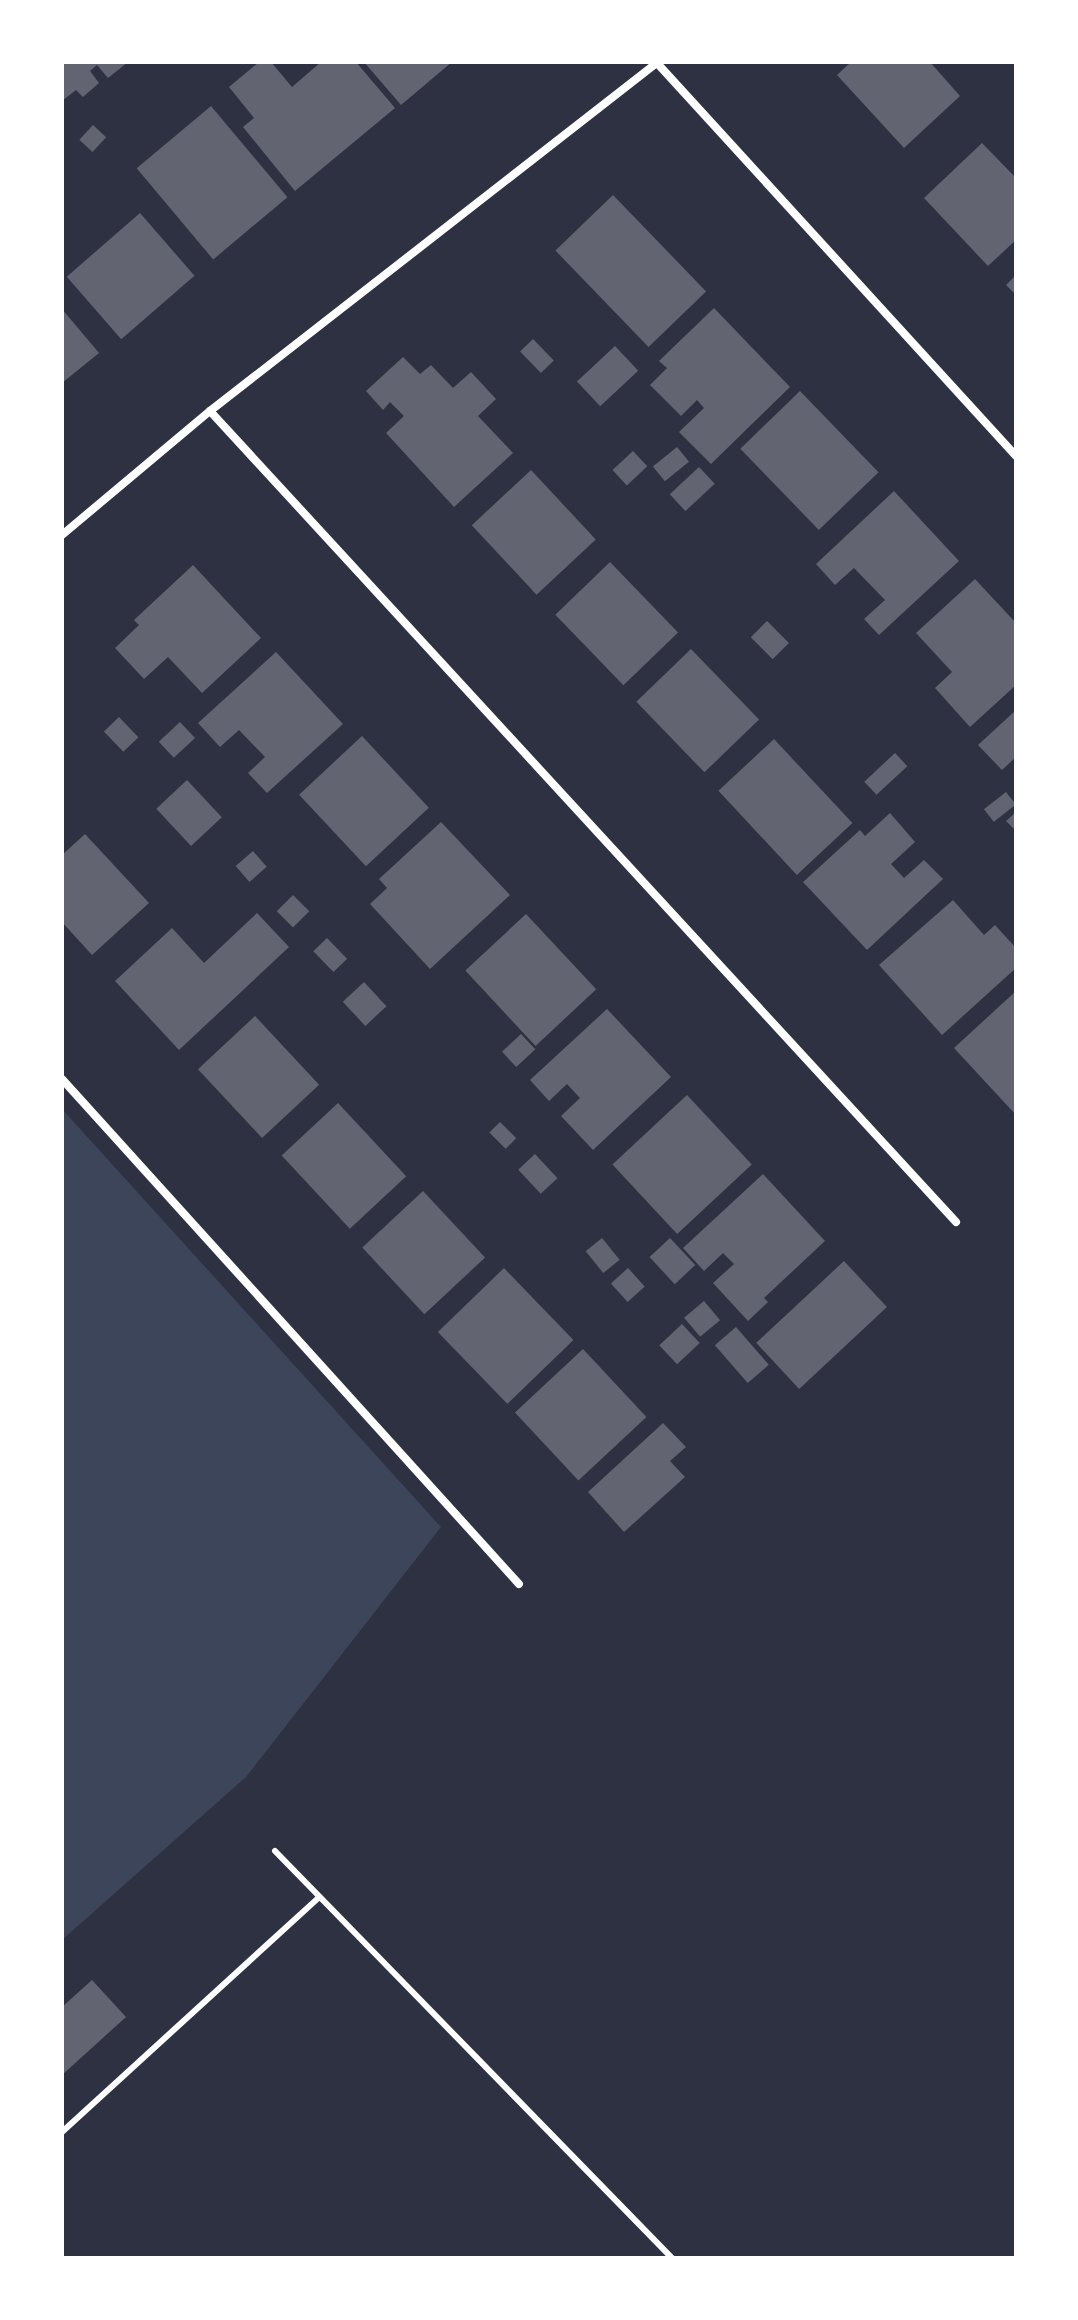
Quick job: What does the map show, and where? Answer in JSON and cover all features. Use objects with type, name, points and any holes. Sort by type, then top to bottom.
[{"type":"street","points":[[62,535],[210,411],[657,62],[1016,456]]},
{"type":"street","points":[[210,411],[956,1222]]},
{"type":"street","points":[[62,1079],[519,1584]]},
{"type":"lane","points":[[275,1851],[672,2258]]},
{"type":"lane","points":[[62,2132],[319,1897]]},
{"type":"shaded area","points":[[62,1109],[441,1527],[246,1777],[62,1940]]},
{"type":"building","points":[[62,62],[128,62],[108,78],[97,65],[90,71],[99,83],[83,97],[76,90],[62,101]]},
{"type":"building","points":[[259,62],[271,62],[292,87],[321,62],[356,62],[395,108],[295,191],[243,127],[254,118],[229,87]]},
{"type":"building","points":[[364,62],[452,62],[401,105]]},
{"type":"building","points":[[851,62],[930,62],[960,96],[904,148],[837,75]]},
{"type":"building","points":[[211,106],[287,197],[213,260],[137,168]]},
{"type":"building","points":[[93,125],[106,137],[93,152],[79,140]]},
{"type":"building","points":[[982,143],[1016,178],[1016,240],[988,266],[924,198]]},
{"type":"building","points":[[613,195],[706,291],[649,347],[555,251]]},
{"type":"building","points":[[140,213],[194,276],[121,339],[67,277]]},
{"type":"building","points":[[1016,275],[1016,295],[1006,285]]},
{"type":"building","points":[[714,308],[790,387],[711,464],[679,432],[704,408],[697,400],[681,416],[650,385],[667,368],[659,361]]},
{"type":"building","points":[[62,309],[99,353],[62,383]]},
{"type":"building","points":[[533,339],[554,361],[541,373],[520,352]]},
{"type":"building","points":[[615,346],[638,371],[600,406],[577,381]]},
{"type":"building","points":[[403,357],[420,374],[431,365],[453,388],[471,372],[496,399],[478,416],[513,453],[454,507],[386,433],[404,416],[390,402],[383,410],[366,391]]},
{"type":"building","points":[[800,391],[878,472],[819,530],[740,449]]},
{"type":"building","points":[[677,447],[689,462],[665,481],[653,467]]},
{"type":"building","points":[[633,451],[647,466],[627,485],[613,470]]},
{"type":"building","points":[[699,467],[715,484],[685,511],[670,494]]},
{"type":"building","points":[[531,470],[596,539],[537,595],[472,525]]},
{"type":"building","points":[[894,491],[959,561],[879,635],[864,619],[885,600],[854,568],[835,585],[816,564]]},
{"type":"building","points":[[610,562],[678,632],[623,685],[555,615]]},
{"type":"building","points":[[193,565],[261,638],[202,693],[168,657],[144,679],[115,648],[139,625],[134,620]]},
{"type":"building","points":[[975,579],[1016,623],[1016,685],[970,727],[935,688],[952,672],[916,633]]},
{"type":"building","points":[[767,621],[789,643],[773,659],[751,637]]},
{"type":"building","points":[[691,649],[759,719],[704,772],[636,702]]},
{"type":"building","points":[[276,652],[343,724],[267,793],[248,773],[265,757],[239,730],[220,747],[198,723]]},
{"type":"building","points":[[1016,710],[1016,757],[1002,770],[978,745]]},
{"type":"building","points":[[119,717],[138,737],[123,752],[104,732]]},
{"type":"building","points":[[180,722],[195,738],[174,758],[159,742]]},
{"type":"building","points":[[362,736],[429,808],[366,866],[299,795]]},
{"type":"building","points":[[774,739],[852,823],[797,875],[718,791]]},
{"type":"building","points":[[895,753],[907,766],[877,795],[864,782]]},
{"type":"building","points":[[187,780],[222,817],[191,846],[156,809]]},
{"type":"building","points":[[1006,792],[1016,805],[994,822],[984,809]]},
{"type":"building","points":[[1016,812],[1016,831],[1006,821]]},
{"type":"building","points":[[890,813],[915,842],[891,864],[904,878],[924,860],[943,879],[867,950],[803,882],[860,830],[865,836]]},
{"type":"building","points":[[441,822],[510,895],[430,969],[370,904],[387,888],[379,879]]},
{"type":"building","points":[[85,834],[149,903],[92,955],[62,922],[62,855]]},
{"type":"building","points":[[253,851],[267,867],[249,882],[236,866]]},
{"type":"building","points":[[293,895],[309,911],[293,928],[277,911]]},
{"type":"building","points":[[953,900],[984,935],[995,925],[1016,948],[1016,968],[942,1035],[879,965]]},
{"type":"building","points":[[257,913],[289,947],[179,1050],[115,981],[172,928],[204,963]]},
{"type":"building","points":[[526,914],[596,989],[536,1046],[465,971]]},
{"type":"building","points":[[327,938],[347,959],[333,972],[313,951]]},
{"type":"building","points":[[364,982],[387,1006],[365,1026],[343,1002]]},
{"type":"building","points":[[1016,991],[1016,1115],[954,1048]]},
{"type":"building","points":[[607,1009],[671,1077],[593,1150],[561,1116],[580,1098],[567,1084],[549,1101],[530,1080]]},
{"type":"building","points":[[255,1016],[319,1085],[262,1138],[198,1069]]},
{"type":"building","points":[[521,1034],[535,1049],[516,1067],[502,1052]]},
{"type":"building","points":[[687,1095],[752,1164],[677,1234],[612,1165]]},
{"type":"building","points":[[338,1103],[406,1176],[350,1229],[282,1156]]},
{"type":"building","points":[[500,1122],[516,1138],[506,1149],[489,1133]]},
{"type":"building","points":[[535,1154],[558,1178],[541,1194],[518,1170]]},
{"type":"building","points":[[763,1174],[825,1241],[764,1298],[768,1302],[748,1321],[713,1283],[734,1264],[723,1253],[704,1271],[683,1248]]},
{"type":"building","points":[[423,1191],[485,1258],[424,1314],[362,1248]]},
{"type":"building","points":[[602,1238],[620,1260],[603,1273],[586,1251]]},
{"type":"building","points":[[670,1238],[695,1265],[675,1284],[650,1257]]},
{"type":"building","points":[[844,1261],[887,1307],[799,1389],[756,1343]]},
{"type":"building","points":[[504,1268],[573,1340],[507,1404],[438,1332]]},
{"type":"building","points":[[628,1268],[645,1287],[628,1302],[611,1283]]},
{"type":"building","points":[[704,1301],[720,1320],[700,1337],[684,1318]]},
{"type":"building","points":[[682,1324],[700,1343],[677,1364],[659,1345]]},
{"type":"building","points":[[736,1327],[769,1365],[748,1383],[715,1345]]},
{"type":"building","points":[[583,1349],[646,1417],[578,1480],[515,1412]]},
{"type":"building","points":[[663,1423],[686,1447],[670,1461],[685,1477],[624,1532],[588,1492]]},
{"type":"building","points":[[92,1980],[126,2017],[62,2075],[62,2007]]}]
